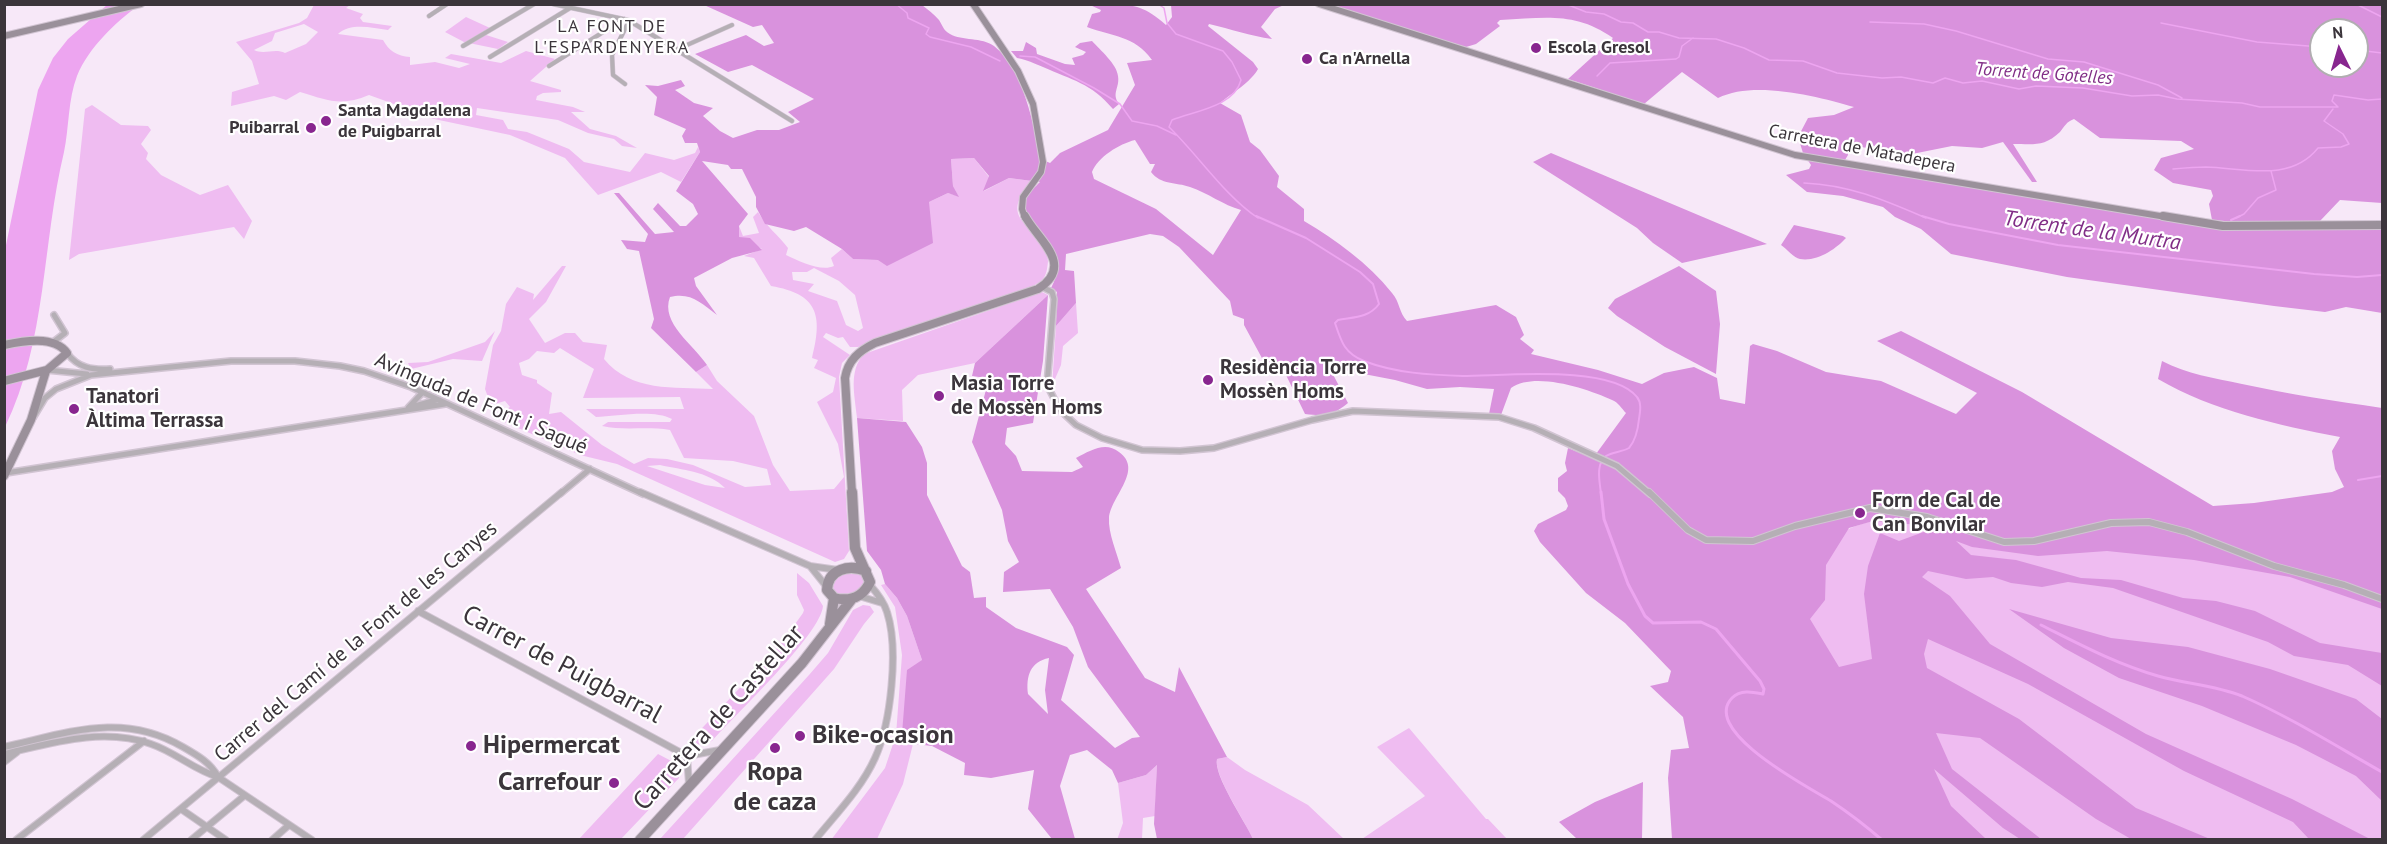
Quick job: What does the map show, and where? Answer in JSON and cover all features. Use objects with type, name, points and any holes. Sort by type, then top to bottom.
[{"type":"street","points":[[4,36],[141,4]]},
{"type":"street","points":[[429,16],[447,4]]},
{"type":"street","points":[[463,46],[534,4]]},
{"type":"street","points":[[553,4],[627,20],[678,49],[792,121]]},
{"type":"street","points":[[815,840],[864,778],[883,737],[891,634],[888,614],[880,597],[870,585],[870,577],[855,548],[845,378],[850,361],[862,350],[875,344],[1042,287],[1050,280],[1053,272],[1051,249],[1028,221],[1021,204],[1023,196],[1039,178],[1043,165],[1035,112],[1020,75],[973,4]]},
{"type":"street","name":"Carretera de Matadepera","points":[[1319,4],[1795,155],[2223,226],[2382,225]]},
{"type":"street","points":[[490,57],[570,8]]},
{"type":"street","points":[[549,66],[627,20]]},
{"type":"street","points":[[625,84],[613,75],[611,60],[627,20]]},
{"type":"street","points":[[678,49],[732,26]]},
{"type":"street","points":[[1042,287],[1049,289],[1054,296],[1047,385],[1050,393],[1064,414],[1076,425],[1094,435],[1126,446],[1149,451],[1199,450],[1344,413],[1421,412],[1498,417],[1513,421],[1615,465],[1636,480],[1688,530],[1706,540],[1745,542],[1806,523],[1870,508],[1927,517],[2004,542],[2034,541],[2111,523],[2149,522],[2187,532],[2274,566],[2344,585],[2382,599]]},
{"type":"street","points":[[51,343],[65,333],[54,315]]},
{"type":"street","points":[[4,345],[26,342],[62,346],[76,365],[90,369],[177,365]]},
{"type":"street","points":[[5,474],[31,420],[44,371],[67,353]]},
{"type":"street","name":"Avinguda de Font i Sagué","points":[[31,420],[49,394],[71,381],[91,375],[177,365],[260,360],[318,363],[364,371],[397,381],[810,566],[840,569]]},
{"type":"street","points":[[4,381],[44,371],[91,375]]},
{"type":"street","points":[[405,409],[422,393]]},
{"type":"street","points":[[405,409],[436,399]]},
{"type":"street","points":[[5,474],[445,404]]},
{"type":"street","name":"Carrer del Camí de la Font de les Canyes","points":[[145,839],[590,469]]},
{"type":"street","points":[[855,548],[840,569],[828,579],[826,586],[834,598],[845,600],[856,597],[870,585]]},
{"type":"street","name":"Avinguda de Font i Sagué","points":[[810,566],[826,586]]},
{"type":"street","points":[[840,569],[856,567],[866,570]]},
{"type":"street","points":[[856,597],[882,603]]},
{"type":"street","name":"Carretera de Castellar","points":[[640,840],[802,663],[845,605],[856,597]]},
{"type":"street","name":"Carretera de Castellar","points":[[830,625],[834,598]]},
{"type":"street","name":"Carrer de Puigbarral","points":[[418,610],[687,756]]},
{"type":"street","points":[[4,747],[92,730],[141,729],[164,736],[213,766],[218,777]]},
{"type":"street","points":[[4,754],[104,735],[125,736],[144,741],[204,774],[218,777],[307,838]]},
{"type":"street","points":[[16,840],[144,741]]},
{"type":"street","points":[[689,786],[687,756],[722,750]]},
{"type":"street","points":[[4,762],[19,751]]},
{"type":"street","points":[[191,840],[244,796]]},
{"type":"street","points":[[180,809],[226,840]]},
{"type":"street","points":[[273,840],[289,825]]},
{"type":"shaded area","points":[[107,5],[139,5],[112,28],[88,55],[74,85],[29,361],[19,394],[5,427],[5,250],[38,90],[53,58],[68,39]]},
{"type":"shaded area","points":[[314,5],[350,5],[346,8],[363,14],[360,18],[363,22],[392,26],[388,30],[355,27],[338,34],[383,40],[394,52],[410,57],[410,65],[435,62],[459,68],[470,64],[445,58],[451,54],[501,63],[526,51],[555,59],[530,81],[561,90],[561,92],[543,93],[537,96],[536,100],[573,107],[585,112],[571,112],[590,129],[616,136],[637,148],[622,146],[614,139],[588,133],[558,120],[477,108],[476,115],[503,120],[508,129],[527,132],[569,149],[584,162],[630,172],[645,153],[674,160],[695,153],[698,147],[700,152],[681,182],[661,172],[598,195],[565,158],[510,135],[420,116],[369,95],[350,101],[334,101],[300,92],[286,100],[274,96],[231,106],[232,92],[259,84],[252,61],[236,42],[299,23],[307,18]],"holes":[[[304,24],[318,32],[306,44],[285,53],[254,50],[272,41],[275,33]]]},
{"type":"shaded area","points":[[704,5],[922,5],[939,20],[950,34],[989,43],[1004,56],[1013,69],[1026,98],[1041,159],[1050,163],[1060,153],[1108,130],[1135,85],[1127,63],[1152,60],[1130,41],[1087,27],[1092,14],[1101,10],[1090,5],[1122,5],[1139,8],[1166,25],[1172,17],[1171,5],[1284,5],[1275,9],[1261,27],[1272,39],[1209,24],[1208,26],[1253,62],[1258,69],[1246,83],[1220,103],[1241,115],[1250,142],[1260,150],[1279,176],[1277,187],[1304,209],[1304,221],[1340,244],[1373,272],[1395,296],[1402,315],[1407,321],[1496,305],[1516,317],[1524,335],[1520,339],[1534,350],[1531,354],[1598,370],[1642,384],[1664,373],[1694,367],[1717,378],[1720,399],[1745,404],[1750,346],[1753,344],[1777,351],[1826,372],[1881,381],[1956,414],[1977,393],[1877,341],[1901,331],[2022,392],[2213,506],[2254,503],[2332,492],[2344,487],[2335,469],[2332,451],[2340,437],[2246,416],[2201,400],[2158,379],[2162,361],[2221,380],[2382,408],[2382,609],[2290,577],[2194,560],[2107,551],[2038,556],[1972,547],[1956,541],[1971,555],[2016,560],[2081,578],[2121,580],[2183,598],[2216,601],[2255,611],[2320,643],[2382,653],[2382,686],[2348,665],[2294,656],[2268,642],[2113,588],[2068,582],[2042,587],[2011,583],[1993,577],[1966,579],[1928,571],[1922,577],[1950,596],[1990,644],[2146,734],[2292,799],[2370,839],[2309,839],[2293,822],[2184,771],[2028,684],[1928,639],[1924,654],[1927,668],[2019,719],[2136,808],[2210,839],[2131,839],[2096,819],[1980,738],[1936,733],[1952,769],[2041,839],[2020,839],[2003,828],[1934,769],[1951,806],[1986,839],[1672,839],[1668,778],[1671,750],[1689,748],[1683,717],[1650,686],[1668,682],[1671,671],[1625,623],[1586,593],[1540,542],[1534,531],[1538,524],[1566,510],[1568,506],[1565,498],[1558,491],[1558,478],[1567,471],[1565,463],[1568,448],[1593,458],[1626,413],[1618,404],[1576,387],[1547,381],[1534,381],[1521,383],[1511,388],[1501,415],[1489,414],[1494,389],[1460,387],[1427,389],[1343,370],[1330,361],[1327,363],[1348,403],[1328,414],[1305,414],[1285,373],[1263,360],[1244,325],[1244,319],[1233,315],[1230,301],[1179,247],[1163,236],[1150,234],[1066,254],[1065,270],[1074,271],[1076,303],[1056,326],[1057,292],[1051,288],[1056,277],[1056,257],[1047,239],[1026,213],[1025,208],[1027,196],[1040,182],[1009,178],[983,191],[989,176],[974,158],[951,159],[953,186],[959,197],[948,193],[929,202],[933,243],[887,266],[878,260],[853,259],[842,249],[806,227],[794,231],[765,224],[756,207],[756,197],[742,169],[731,169],[728,165],[702,161],[748,214],[739,226],[739,237],[750,238],[762,250],[732,258],[694,278],[696,286],[717,315],[690,297],[670,297],[668,307],[674,325],[707,365],[696,372],[651,328],[654,319],[639,251],[627,249],[621,240],[645,242],[648,234],[614,193],[619,193],[655,234],[674,232],[653,209],[658,203],[680,226],[686,226],[698,214],[693,204],[676,191],[700,152],[697,143],[685,143],[682,136],[686,129],[654,115],[657,97],[645,85],[658,86],[681,80],[685,86],[675,90],[694,103],[713,108],[703,116],[720,131],[733,138],[757,130],[779,130],[800,122],[788,112],[814,99],[752,65],[728,72],[695,54],[746,35],[764,46],[774,43],[762,25],[753,27]],"holes":[[[1135,140],[1150,164],[1155,164],[1151,172],[1159,179],[1190,187],[1241,210],[1213,255],[1156,209],[1094,179],[1092,172],[1104,156]],[[1873,521],[1916,525],[1929,530],[1899,541],[1880,533],[1868,566],[1864,594],[1872,659],[1839,667],[1810,619],[1825,600],[1826,565],[1849,528]]]},
{"type":"shaded area","points":[[1330,5],[2382,5],[2382,203],[2340,200],[2320,221],[2249,223],[2212,220],[2209,204],[2213,196],[2211,190],[2173,183],[2154,170],[2161,158],[2194,149],[2181,141],[2100,138],[2074,119],[2049,140],[2033,144],[2013,144],[2037,182],[2032,182],[2003,142],[1982,148],[1952,146],[1912,154],[1846,145],[1848,155],[1845,160],[1850,167],[2231,229],[2382,228],[2382,313],[2346,307],[2325,312],[2274,306],[2067,277],[1951,254],[1921,229],[1895,217],[1883,207],[1843,196],[1807,192],[1786,175],[1809,169],[1811,165],[1803,153],[1798,137],[1808,118],[1834,115],[1854,107],[1822,98],[1767,90],[1749,90],[1718,98],[1682,72],[1644,104],[1568,79],[1613,38],[1599,29],[1572,20],[1545,18],[1500,20],[1497,23],[1500,26],[1476,44],[1466,47]]},
{"type":"shaded area","points":[[466,17],[490,28],[483,34],[508,42],[498,49],[464,42],[445,32]]},
{"type":"shaded area","points":[[1092,41],[1117,71],[1116,97],[1119,104],[1113,109],[1089,88],[1017,58],[1011,51],[1023,51],[1026,42],[1036,48],[1037,54],[1065,64],[1075,65],[1072,58],[1086,52],[1075,47],[1080,43]]},
{"type":"shaded area","points":[[92,105],[121,125],[148,126],[151,130],[141,144],[148,153],[146,159],[161,175],[200,195],[228,185],[252,221],[244,239],[234,227],[79,254],[69,260],[85,109]]},
{"type":"shaded area","points":[[1551,153],[1767,244],[1682,263],[1653,243],[1637,228],[1533,162]]},
{"type":"shaded area","points":[[974,158],[989,177],[984,191],[1009,178],[1032,181],[1021,196],[1017,207],[1019,216],[1046,249],[1048,262],[1046,273],[1043,279],[1012,295],[858,347],[850,347],[843,337],[838,338],[826,333],[823,337],[850,355],[842,363],[839,377],[849,551],[844,559],[835,562],[617,464],[580,455],[502,421],[507,419],[501,412],[510,407],[505,401],[491,405],[485,389],[493,345],[501,331],[506,304],[517,287],[534,294],[533,300],[562,266],[566,266],[546,302],[529,319],[545,343],[565,333],[575,333],[583,342],[607,345],[604,359],[615,370],[627,377],[654,386],[713,389],[696,372],[707,365],[717,381],[754,416],[773,465],[790,491],[834,489],[844,477],[838,444],[817,402],[833,392],[836,378],[814,368],[818,360],[812,358],[817,330],[813,309],[808,301],[799,295],[771,286],[754,258],[744,256],[762,249],[739,237],[739,226],[743,236],[759,233],[753,217],[758,212],[788,248],[786,255],[817,267],[834,266],[831,258],[842,249],[853,259],[878,260],[929,202],[948,193],[958,196],[953,186],[951,159]],"holes":[[[814,268],[839,281],[855,295],[863,328],[858,331],[846,325],[837,301],[808,291],[814,284],[793,280],[792,272],[807,272]],[[560,348],[594,369],[583,398],[680,397],[684,409],[586,409],[596,417],[655,414],[672,419],[670,422],[608,422],[602,426],[670,430],[684,458],[733,461],[767,469],[771,485],[745,487],[693,465],[667,459],[648,458],[634,464],[602,445],[561,412],[549,414],[552,393],[537,383],[537,380],[522,375],[519,363],[529,359],[537,351],[554,353]],[[660,465],[694,472],[711,478],[725,488],[705,485],[647,466]]]},
{"type":"shaded area","points":[[1794,225],[1846,238],[1826,254],[1813,259],[1800,259],[1781,245]]},
{"type":"shaded area","points":[[1679,266],[1716,291],[1720,324],[1716,374],[1665,347],[1608,308],[1615,299]]},
{"type":"shaded area","points":[[1042,292],[1048,295],[975,363],[918,375],[902,390],[903,421],[857,418],[854,376],[864,354]]},
{"type":"shaded area","points":[[1048,295],[1043,361],[1033,423],[1007,428],[1005,444],[1016,456],[1022,471],[1072,472],[1083,467],[1076,458],[1103,447],[1114,449],[1126,459],[1127,475],[1109,518],[1111,536],[1121,568],[1086,589],[1145,678],[1175,692],[1179,667],[1227,757],[1217,759],[1220,776],[1253,839],[1157,839],[1154,824],[1157,765],[1146,775],[1118,783],[1112,770],[1087,750],[1070,755],[1060,786],[1075,839],[1052,839],[1028,809],[1034,770],[991,778],[964,775],[965,763],[932,746],[907,743],[902,734],[907,670],[922,660],[907,616],[897,598],[885,584],[881,570],[867,551],[857,418],[906,422],[922,447],[927,463],[927,495],[962,566],[970,572],[974,598],[986,597],[986,607],[1016,628],[1067,647],[1074,655],[1061,700],[1115,748],[1132,738],[1140,737],[1088,667],[1073,627],[1050,589],[1003,592],[1004,572],[1019,562],[1008,541],[1002,510],[972,442],[987,386],[986,378],[972,376],[975,363]],"holes":[[[1049,658],[1045,690],[1048,714],[1028,694],[1028,687],[1033,666]]]},
{"type":"shaded area","points":[[1076,303],[1078,333],[1063,346],[1061,365],[1052,386],[1056,326]]},
{"type":"shaded area","points":[[495,331],[482,361],[453,359],[411,369],[408,363],[428,362],[485,342]]},
{"type":"shaded area","points":[[1873,521],[1916,525],[1975,547],[2004,550],[2148,530],[2382,603],[2382,839],[1973,839],[1808,669],[1804,572],[1833,539],[1860,524]]},
{"type":"shaded area","points":[[846,571],[861,573],[865,584],[855,594],[839,595],[834,591],[832,582]]},
{"type":"shaded area","points":[[797,573],[809,583],[823,606],[819,619],[775,675],[712,741],[697,745],[690,741],[780,645],[803,613],[804,610],[797,595]]},
{"type":"shaded area","points":[[885,584],[897,598],[907,616],[922,660],[907,743],[913,744],[903,784],[877,839],[831,840],[885,768],[896,735],[902,655],[895,607],[881,585]]},
{"type":"shaded area","points":[[863,605],[870,606],[874,612],[834,669],[683,839],[660,839],[809,675],[828,653],[853,610]]},
{"type":"shaded area","points":[[2009,609],[2111,638],[2188,647],[2270,669],[2356,699],[2382,719],[2382,801],[2356,776],[2296,745],[2202,706],[2119,678],[2064,648]]},
{"type":"shaded area","points":[[1409,728],[1486,819],[1507,839],[1362,839],[1425,796],[1377,747]]},
{"type":"shaded area","points":[[658,754],[679,765],[679,778],[621,839],[579,839]]},
{"type":"shaded area","points":[[1227,757],[1245,770],[1308,805],[1344,839],[1253,839],[1230,798],[1217,766],[1217,759]]},
{"type":"shaded area","points":[[1157,765],[1155,816],[1143,818],[1142,839],[1117,840],[1123,823],[1118,783],[1146,775]]},
{"type":"shaded area","points":[[1643,782],[1642,839],[1577,839],[1559,822],[1595,802]]},
{"type":"waterway","points":[[896,4],[907,13],[908,18],[929,28],[926,34],[930,37],[971,47],[1000,61]]},
{"type":"waterway","points":[[1158,4],[1164,8],[1167,23],[1176,34],[1223,51],[1232,62],[1241,80],[1237,89],[1222,102],[1172,120],[1169,127],[1223,187],[1258,218]]},
{"type":"waterway","points":[[1566,4],[1586,12],[1604,14],[1621,22],[1633,23],[1648,32],[1692,38]]},
{"type":"waterway","points":[[2356,4],[2382,17]]},
{"type":"waterway","points":[[1870,22],[1924,24],[1956,31],[2048,59],[2084,62],[2158,85],[2182,98]]},
{"type":"waterway","points":[[2161,23],[2257,42],[2309,46]]},
{"type":"waterway","points":[[1597,76],[1610,63],[1676,59],[1679,57],[1682,46],[1692,38]]},
{"type":"waterway","name":"Torrent de Gotelles","points":[[1692,38],[1716,39],[1744,48],[1769,60],[1803,61],[1837,73],[1882,78],[1901,77],[1933,83],[1945,78],[1963,83],[1982,81],[2019,89],[2036,86],[2083,88],[2132,96],[2158,95],[2177,99],[2242,103],[2260,107],[2338,107],[2332,101],[2334,95],[2368,100],[2382,99]]},
{"type":"waterway","points":[[2369,51],[2382,53]]},
{"type":"waterway","points":[[1020,56],[1035,57],[1094,88],[1120,104],[1132,121],[1157,126],[1176,135]]},
{"type":"waterway","points":[[2173,169],[2206,167],[2266,171],[2294,166],[2307,159],[2318,148],[2341,147],[2349,144],[2343,134],[2324,121],[2333,109]]},
{"type":"waterway","points":[[2240,216],[2258,198],[2276,190],[2271,171]]},
{"type":"waterway","name":"Torrent de la Murtra","points":[[1804,183],[1852,190],[1926,218]]},
{"type":"waterway","points":[[1256,216],[1306,238],[1360,272],[1373,284],[1379,304],[1375,309],[1366,314],[1338,320],[1335,323],[1344,346],[1357,358],[1400,371],[1425,374],[1581,376],[1604,380],[1624,387],[1637,397],[1640,402],[1640,411],[1635,438],[1629,448],[1603,459],[1599,474],[1601,494]]},
{"type":"waterway","name":"Torrent de la Murtra","points":[[1922,216],[1949,224],[2058,245],[2314,274],[2357,277],[2382,275]]},
{"type":"waterway","points":[[2231,220],[2240,216]]},
{"type":"waterway","points":[[2236,218],[2240,216]]},
{"type":"waterway","points":[[2358,480],[2382,476]]},
{"type":"waterway","points":[[1601,492],[1604,519],[1628,584],[1645,616],[1653,623],[1701,622],[1716,629],[1760,681],[1764,689],[1763,694],[1743,692],[1732,698],[1726,711],[1731,726],[1744,742],[1762,757],[1838,806],[1882,840]]},
{"type":"waterway","points":[[2041,625],[2127,666],[2168,679],[2221,689],[2242,696],[2295,722],[2382,772]]},
{"type":"place","name":"Escola Gresol","points":[[1536,48]]},
{"type":"place","name":"Ca n'Arnella","points":[[1307,59]]},
{"type":"place","name":"Santa Magdalena de Puigbarral","points":[[326,121]]},
{"type":"place","name":"Puibarral","points":[[311,128]]},
{"type":"place","name":"Residència Torre Mossèn Homs","points":[[1208,380]]},
{"type":"place","name":"Masia Torre de Mossèn Homs","points":[[939,396]]},
{"type":"place","name":"Tanatori Àltima Terrassa","points":[[74,409]]},
{"type":"place","name":"Forn de Cal de Can Bonvilar","points":[[1860,513]]},
{"type":"place","name":"Bike-ocasion","points":[[800,736]]},
{"type":"place","name":"Hipermercat","points":[[471,746]]},
{"type":"place","name":"Ropa de caza","points":[[775,748]]},
{"type":"place","name":"Carrefour","points":[[614,783]]},
{"type":"district","name":"LA FONT DE L'ESPARDENYERA","points":[[612,37]]}]
